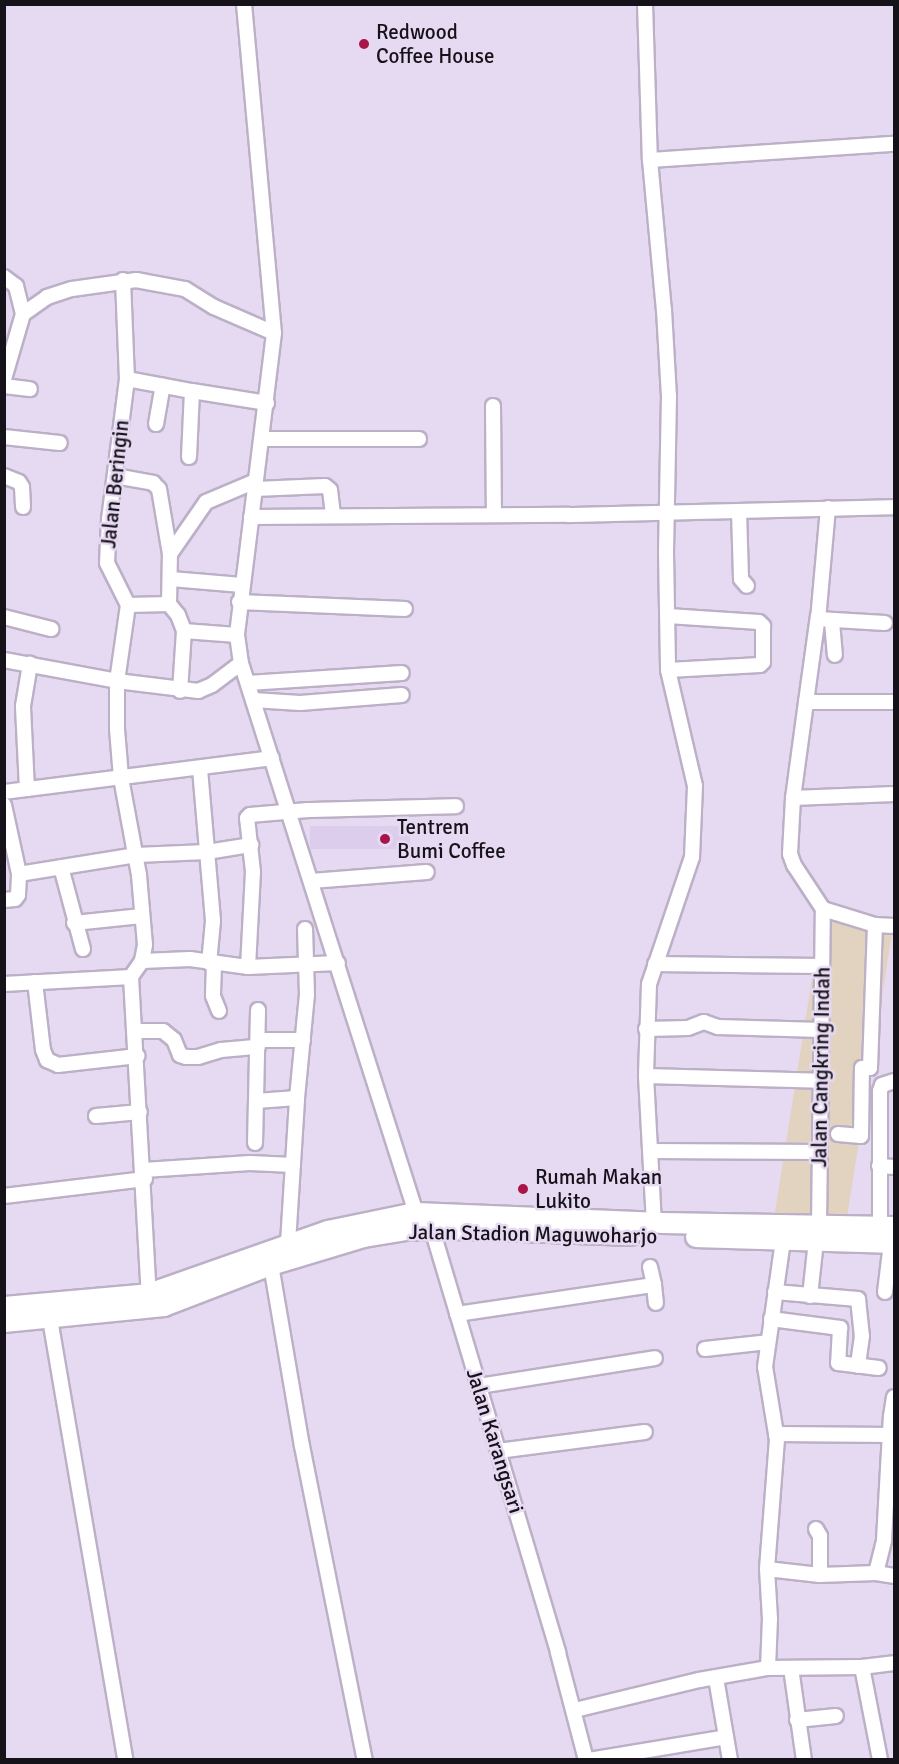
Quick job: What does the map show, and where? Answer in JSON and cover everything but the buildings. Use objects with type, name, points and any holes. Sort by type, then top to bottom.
[{"type":"main road","name":"Jalan Stadion Maguwoharjo","points":[[4,1322],[164,1306],[362,1230],[416,1213],[486,1222],[890,1235]]},
{"type":"main road","name":"Jalan Stadion Maguwoharjo","points":[[4,1307],[149,1294],[171,1288],[288,1243],[362,1230],[432,1229],[486,1222],[654,1222],[784,1232]]},
{"type":"street","points":[[244,4],[274,333],[267,403],[239,602],[237,635],[241,663],[416,1213]]},
{"type":"street","points":[[645,4],[650,160],[668,385],[668,670],[695,786],[692,857],[649,984],[646,1076],[654,1222]]},
{"type":"street","points":[[650,160],[894,144]]},
{"type":"street","points":[[4,277],[16,286],[23,314],[4,379]]},
{"type":"street","name":"Jalan Beringin","points":[[123,280],[127,379],[109,519],[107,563],[128,605]]},
{"type":"street","points":[[23,314],[47,297],[72,288],[136,280],[185,289],[214,308],[274,333]]},
{"type":"street","points":[[127,379],[267,403]]},
{"type":"street","points":[[4,386],[30,389]]},
{"type":"street","points":[[156,424],[163,386]]},
{"type":"street","points":[[189,457],[192,391]]},
{"type":"street","points":[[493,406],[494,515]]},
{"type":"street","points":[[4,437],[60,443]]},
{"type":"street","points":[[262,440],[419,439]]},
{"type":"street","points":[[4,476],[19,482],[22,487],[22,507]]},
{"type":"street","points":[[115,476],[153,483],[159,489],[170,554],[169,604],[178,615],[184,631],[180,691]]},
{"type":"street","points":[[170,554],[206,502],[256,485],[325,486],[330,490],[333,516]]},
{"type":"street","points":[[251,517],[894,507]]},
{"type":"street","points":[[828,508],[818,616],[793,798],[791,860],[823,909],[874,925],[894,926]]},
{"type":"street","points":[[739,510],[741,579],[747,586]]},
{"type":"street","points":[[171,579],[242,585]]},
{"type":"street","points":[[239,602],[405,609]]},
{"type":"street","points":[[149,1294],[144,1174],[131,977],[142,961],[145,945],[136,855],[121,778],[117,681],[128,605],[169,604]]},
{"type":"street","points":[[668,616],[759,622],[763,626],[763,662],[760,665],[668,670]]},
{"type":"street","points":[[818,616],[820,621],[885,623]]},
{"type":"street","points":[[4,617],[51,628]]},
{"type":"street","points":[[832,622],[834,655]]},
{"type":"street","points":[[184,631],[237,635]]},
{"type":"street","points":[[4,660],[180,691],[205,689],[241,663]]},
{"type":"street","points":[[27,789],[23,706],[30,664]]},
{"type":"street","points":[[248,683],[402,673]]},
{"type":"street","points":[[253,700],[300,703],[402,695]]},
{"type":"street","points":[[806,703],[894,702]]},
{"type":"street","points":[[4,792],[200,769],[272,758]]},
{"type":"street","points":[[200,769],[213,921],[213,996],[219,1011]]},
{"type":"street","points":[[793,798],[894,794]]},
{"type":"street","points":[[4,806],[19,874],[18,895],[15,899],[4,900]]},
{"type":"street","points":[[248,967],[253,872],[247,818],[250,815],[456,806]]},
{"type":"street","points":[[19,874],[136,855],[207,852],[250,845]]},
{"type":"street","points":[[61,867],[74,923],[83,949]]},
{"type":"street","points":[[311,880],[427,872]]},
{"type":"street","name":"Jalan Cangkring Indah","points":[[810,1296],[817,1233],[823,909]]},
{"type":"street","points":[[74,923],[142,916]]},
{"type":"street","points":[[861,1136],[862,1068],[870,1068],[874,925]]},
{"type":"street","points":[[288,1243],[297,1098],[307,995],[305,929]]},
{"type":"street","points":[[142,961],[190,959],[212,964],[248,967],[338,963]]},
{"type":"street","points":[[655,964],[822,966]]},
{"type":"street","points":[[4,984],[131,977]]},
{"type":"street","points":[[35,982],[43,1050],[47,1060],[58,1065],[137,1056]]},
{"type":"street","points":[[255,1143],[258,1010]]},
{"type":"street","points":[[646,1029],[688,1028],[704,1022],[718,1028],[821,1030]]},
{"type":"street","points":[[135,1031],[163,1031],[174,1040],[180,1055],[186,1058],[258,1044],[303,1040]]},
{"type":"street","points":[[646,1076],[820,1081]]},
{"type":"street","points":[[885,1292],[890,1235],[879,1166],[878,1134],[882,1084],[894,1082]]},
{"type":"street","points":[[256,1101],[297,1098]]},
{"type":"street","points":[[96,1116],[140,1112]]},
{"type":"street","points":[[838,1134],[861,1136],[878,1134]]},
{"type":"street","points":[[651,1151],[819,1152]]},
{"type":"street","points":[[4,1196],[144,1174],[250,1163],[293,1165]]},
{"type":"street","points":[[879,1166],[894,1167]]},
{"type":"street","name":"Jalan Karangsari","points":[[432,1229],[575,1710],[587,1760]]},
{"type":"street","points":[[768,1668],[770,1618],[767,1569],[775,1494],[776,1434],[765,1367],[784,1232]]},
{"type":"street","points":[[271,1266],[302,1446],[364,1760]]},
{"type":"street","points":[[650,1267],[656,1303]]},
{"type":"street","points":[[457,1314],[654,1285]]},
{"type":"street","points":[[775,1292],[858,1299],[862,1336],[858,1366]]},
{"type":"street","points":[[50,1319],[125,1760]]},
{"type":"street","points":[[771,1319],[840,1328],[838,1363],[879,1368]]},
{"type":"street","points":[[705,1349],[768,1342]]},
{"type":"street","points":[[479,1386],[655,1358]]},
{"type":"street","points":[[876,1573],[884,1540],[894,1397]]},
{"type":"street","points":[[498,1451],[645,1432]]},
{"type":"street","points":[[776,1434],[892,1435]]},
{"type":"street","points":[[816,1529],[820,1536],[820,1575]]},
{"type":"street","points":[[767,1569],[820,1575],[876,1573],[894,1576]]},
{"type":"street","points":[[575,1710],[768,1668],[862,1667],[894,1663]]},
{"type":"street","points":[[862,1667],[880,1760]]},
{"type":"street","points":[[791,1668],[804,1760]]},
{"type":"street","points":[[716,1678],[730,1760]]},
{"type":"street","points":[[797,1720],[836,1716]]},
{"type":"street","points":[[587,1760],[726,1737]]},
{"type":"shaded area","name":"Tentrem Bumi Coffee","points":[[310,826],[410,826],[410,849],[310,849]]},
{"type":"shaded area","points":[[823,909],[894,920],[845,1232],[774,1221]]},
{"type":"place","name":"Redwood Coffee House","points":[[364,44]]},
{"type":"place","name":"Tentrem Bumi Coffee","points":[[385,839]]},
{"type":"place","name":"Rumah Makan Lukito","points":[[523,1189]]}]
